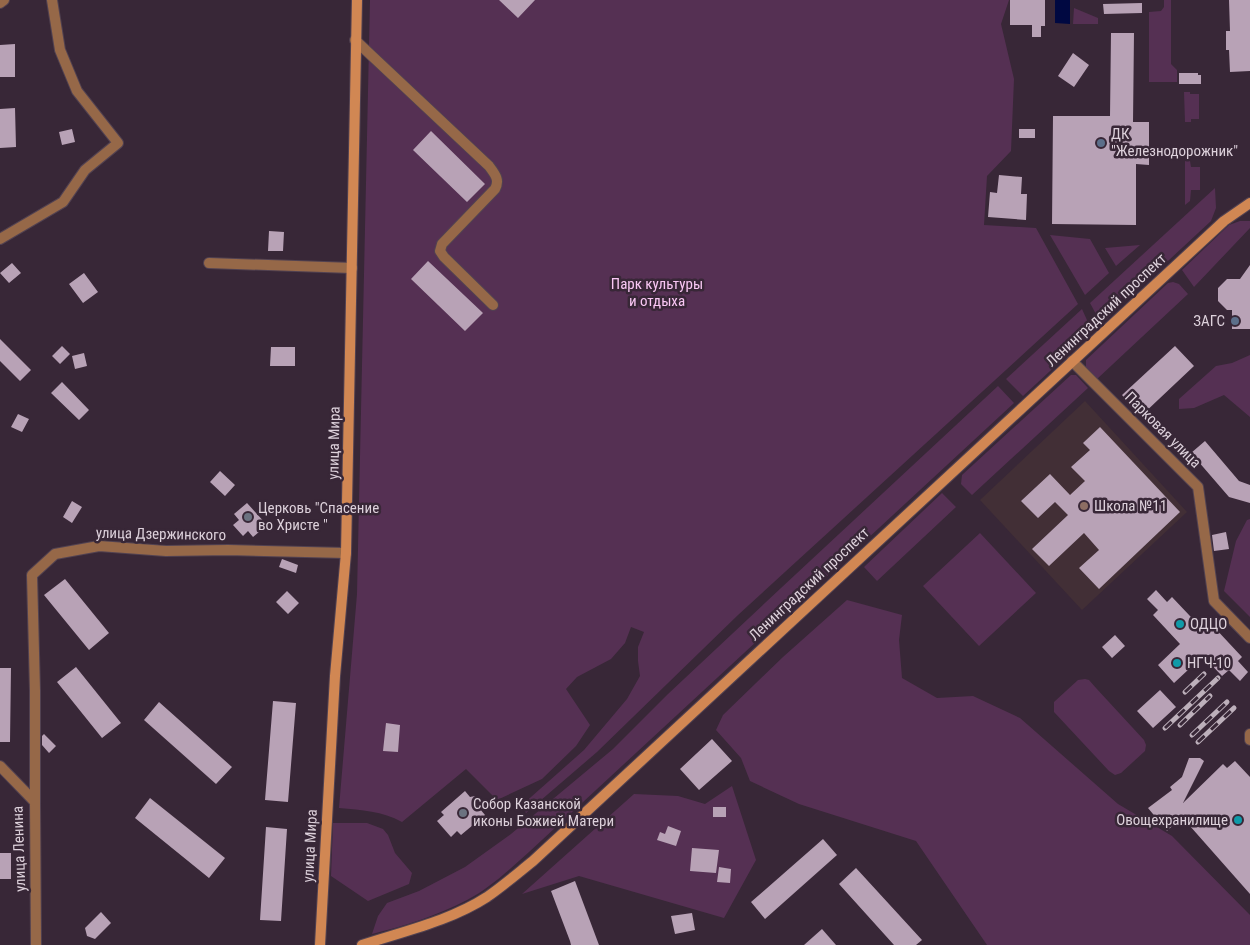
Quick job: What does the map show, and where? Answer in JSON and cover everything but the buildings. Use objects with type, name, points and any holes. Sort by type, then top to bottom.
[{"type":"street","points":[[0,3],[4,0]]},
{"type":"street","points":[[0,239],[63,202],[85,170],[118,143],[77,91],[60,50],[52,0]]},
{"type":"street","name":"улица Мира","points":[[320,945],[335,676],[346,554],[357,0]]},
{"type":"street","points":[[355,40],[489,166],[496,177],[497,186],[495,189],[442,244],[440,251],[493,305]]},
{"type":"street","name":"Ленинградский проспект","points":[[362,945],[414,929],[468,907],[503,885],[533,861],[1224,221],[1250,203]]},
{"type":"street","points":[[209,263],[352,268]]},
{"type":"street","name":"Парковая улица","points":[[1072,361],[1198,487],[1214,601],[1250,638]]},
{"type":"street","name":"улица Дзержинского","points":[[35,802],[32,575],[55,554],[99,546],[166,551],[228,550],[346,554]]},
{"type":"street","points":[[1250,734],[1250,740]]},
{"type":"street","name":"улица Ленина","points":[[0,766],[35,802],[36,945]]},
{"type":"shaded area","points":[[1055,0],[1070,0],[1070,24],[1055,23]]},
{"type":"shaded area","name":"Школа №11","points":[[1085,401],[1187,512],[1082,610],[980,500]]},
{"type":"green space","name":"Парк культуры и отдыха","points":[[370,0],[1009,0],[1001,24],[1014,79],[1011,151],[987,176],[984,225],[1036,228],[1078,304],[738,615],[597,752],[526,813],[522,805],[584,750],[627,699],[640,676],[638,647],[644,632],[631,627],[625,643],[611,659],[577,677],[566,689],[590,725],[576,746],[542,779],[497,800],[466,769],[402,822],[379,813],[339,808],[357,594]]},
{"type":"green space","points":[[1164,0],[1171,0],[1171,64],[1177,70],[1177,82],[1149,82],[1149,12],[1161,11],[1164,7]]},
{"type":"green space","points":[[1074,8],[1098,18],[1098,24],[1073,24]]},
{"type":"green space","points":[[1184,92],[1199,94],[1199,119],[1191,119],[1191,122],[1185,122]]},
{"type":"green space","points":[[1185,161],[1190,161],[1191,167],[1200,167],[1200,190],[1191,190],[1190,201],[1185,205]]},
{"type":"green space","points":[[1215,188],[1216,208],[1211,221],[1155,273],[1142,277],[1123,294],[1115,311],[1106,320],[1097,316],[1090,303]]},
{"type":"green space","points":[[1240,221],[1250,221],[1250,228],[1194,287],[1182,270],[1229,225]]},
{"type":"green space","points":[[1050,235],[1090,239],[1109,273],[1085,295]]},
{"type":"green space","points":[[1140,245],[1116,266],[1105,248]]},
{"type":"green space","points":[[1168,283],[1179,284],[1188,294],[1097,379],[1086,367],[1086,360]]},
{"type":"green space","points":[[1082,309],[1091,329],[1089,335],[1023,396],[1006,379]]},
{"type":"green space","points":[[1250,355],[1250,417],[1224,395],[1194,408],[1179,409],[1179,399],[1216,366],[1232,363]]},
{"type":"green space","points":[[1071,375],[1076,375],[1088,388],[972,495],[961,484],[962,475]]},
{"type":"green space","points":[[998,386],[1014,403],[529,852],[484,890],[467,900],[421,920],[372,934],[378,916],[387,903],[419,891],[465,867],[511,834],[613,749],[668,694]]},
{"type":"green space","points":[[942,493],[956,507],[877,581],[864,567]]},
{"type":"green space","points":[[1250,519],[1250,617],[1224,591],[1236,541],[1247,520]]},
{"type":"green space","points":[[980,533],[1036,593],[979,646],[923,586]]},
{"type":"green space","points":[[847,600],[902,615],[899,640],[902,678],[937,698],[973,696],[1020,718],[1118,804],[1172,836],[1250,915],[1250,945],[987,945],[916,841],[799,804],[750,781],[741,758],[716,730],[723,715],[783,657]]},
{"type":"green space","points":[[1078,680],[1089,680],[1144,740],[1146,745],[1145,751],[1121,773],[1115,775],[1109,771],[1054,712],[1054,702]]},
{"type":"green space","points":[[732,786],[756,860],[724,918],[579,876],[522,894],[634,794],[678,796],[705,804]]},
{"type":"green space","points":[[333,823],[367,823],[383,829],[388,835],[395,853],[412,873],[409,884],[368,901],[331,876]]},
{"type":"railway","points":[[1185,692],[1204,674]]},
{"type":"railway","points":[[1165,728],[1218,678]]},
{"type":"railway","points":[[1180,725],[1210,696]]},
{"type":"railway","points":[[1192,735],[1227,702]]},
{"type":"railway","points":[[1198,742],[1234,708]]},
{"type":"place","name":"ДК \"Железнодорожник\"","points":[[1101,143]]},
{"type":"place","name":"ЗАГС","points":[[1235,321]]},
{"type":"place","name":"Школа №11","points":[[1084,506]]},
{"type":"place","name":"Церковь \"Спасение во Христе \"","points":[[248,517]]},
{"type":"place","name":"ОДЦО","points":[[1180,624]]},
{"type":"place","name":"НГЧ-10","points":[[1177,663]]},
{"type":"place","name":"Собор Казанской иконы Божией Матери","points":[[463,813]]},
{"type":"place","name":"Овощехранилище","points":[[1238,820]]}]
